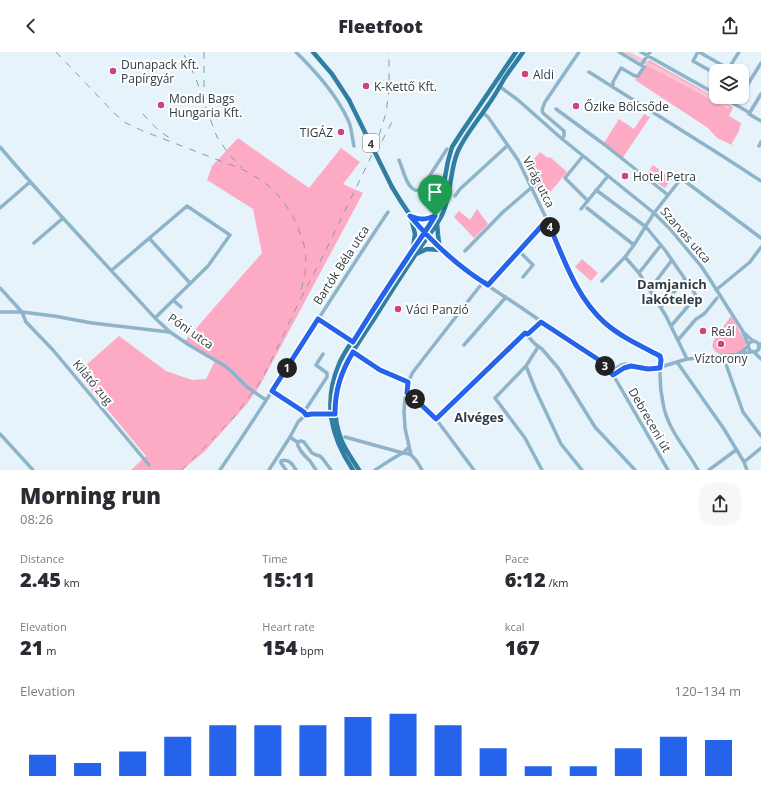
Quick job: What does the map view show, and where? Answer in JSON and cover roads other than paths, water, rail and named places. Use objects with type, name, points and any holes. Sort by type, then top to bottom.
[{"type":"main road","name":"Debreceni út","points":[[313,52],[332,74],[349,100],[402,205],[428,237]]},
{"type":"main road","points":[[424,233],[435,216],[442,194],[452,147],[516,52]]},
{"type":"main road","points":[[428,237],[438,223],[446,205],[458,151],[523,52]]},
{"type":"main road","name":"Debreceni út","points":[[410,216],[415,234],[413,253]]},
{"type":"main road","points":[[410,216],[426,219],[435,216]]},
{"type":"main road","points":[[413,253],[427,249],[440,250],[438,223]]},
{"type":"main road","name":"4","points":[[359,470],[341,440],[333,414],[339,382],[344,366],[424,233]]},
{"type":"main road","name":"4","points":[[353,470],[337,442],[334,432],[331,394],[334,378],[340,363],[353,342],[413,253],[428,237]]},
{"type":"street","points":[[296,52],[325,84],[339,104],[349,122],[354,146]]},
{"type":"street","name":"Szarvas utca","points":[[561,138],[564,136],[564,131],[543,113],[542,110],[545,102],[579,52]]},
{"type":"street","points":[[613,87],[613,82],[621,68],[635,76],[638,76],[644,67],[619,52]]},
{"type":"street","points":[[641,52],[709,90]]},
{"type":"street","points":[[709,70],[693,61],[699,52],[718,64]]},
{"type":"street","points":[[731,64],[738,52]]},
{"type":"street","points":[[641,65],[648,55]]},
{"type":"street","points":[[749,83],[761,63]]},
{"type":"street","points":[[589,72],[724,156],[761,181]]},
{"type":"street","name":"Szarvas utca","points":[[494,83],[518,100],[561,138],[654,213],[670,229],[701,266],[742,330],[748,345]]},
{"type":"street","points":[[749,113],[759,101],[761,94]]},
{"type":"street","points":[[736,104],[761,121]]},
{"type":"street","points":[[556,109],[587,131],[668,195]]},
{"type":"street","name":"Virág utca","points":[[483,113],[488,117],[518,160],[532,187],[573,280],[594,312],[606,324],[621,335],[660,356],[660,368]]},
{"type":"street","points":[[455,196],[460,189],[507,146]]},
{"type":"street","name":"Póni utca","points":[[0,147],[30,182],[155,318],[170,332],[225,366],[247,387],[266,400]]},
{"type":"street","points":[[425,191],[427,180],[447,148]]},
{"type":"street","points":[[583,156],[565,178],[588,201]]},
{"type":"street","points":[[399,160],[411,188],[415,190],[442,194]]},
{"type":"street","points":[[581,209],[608,176]]},
{"type":"street","points":[[602,281],[626,257],[654,213],[680,180],[684,180],[761,238]]},
{"type":"street","points":[[0,208],[30,182]]},
{"type":"street","points":[[465,251],[503,212],[532,187]]},
{"type":"street","points":[[596,190],[646,227],[661,245],[694,292],[695,298],[671,326]]},
{"type":"street","points":[[112,270],[187,206],[230,235],[208,266],[155,318]]},
{"type":"street","points":[[587,208],[634,245]]},
{"type":"street","name":"Bartók Béla utca","points":[[220,470],[388,212]]},
{"type":"street","points":[[34,243],[63,218]]},
{"type":"street","points":[[488,285],[547,220]]},
{"type":"street","name":"Debreceni út","points":[[428,237],[440,250],[483,282],[599,360],[612,373],[668,470]]},
{"type":"street","points":[[149,238],[190,283]]},
{"type":"street","points":[[639,273],[661,245]]},
{"type":"street","points":[[716,290],[750,262],[761,246]]},
{"type":"street","points":[[519,250],[534,265],[524,277]]},
{"type":"street","points":[[756,253],[761,257]]},
{"type":"street","points":[[626,257],[639,273],[661,307],[687,359]]},
{"type":"street","points":[[650,289],[672,260]]},
{"type":"street","points":[[661,307],[685,279]]},
{"type":"street","points":[[411,455],[405,428],[404,411],[408,382],[413,372],[483,282]]},
{"type":"street","name":"Kilátó zug","points":[[0,288],[22,312],[26,322],[54,350],[149,465]]},
{"type":"street","points":[[464,345],[506,297]]},
{"type":"street","points":[[678,340],[696,319],[705,313],[717,298]]},
{"type":"street","points":[[173,300],[181,307]]},
{"type":"street","points":[[0,312],[22,312],[92,323],[170,332]]},
{"type":"street","points":[[318,319],[353,342]]},
{"type":"street","points":[[436,419],[540,321]]},
{"type":"street","name":"Szarvas utca","points":[[742,330],[754,341]]},
{"type":"street","points":[[526,334],[538,347],[542,349],[559,369],[595,427],[635,470]]},
{"type":"street","points":[[612,373],[621,365],[626,364],[648,369],[660,368],[687,359],[734,354],[743,351],[748,345],[760,338]]},
{"type":"street","points":[[754,341],[758,343],[760,347],[761,357]]},
{"type":"street","points":[[748,345],[749,350],[761,357]]},
{"type":"street","points":[[538,347],[526,366],[495,398],[525,438],[542,470]]},
{"type":"street","points":[[734,354],[745,354],[760,347]]},
{"type":"street","points":[[353,352],[380,370],[408,382]]},
{"type":"street","points":[[269,470],[327,377],[327,373],[316,365],[323,354]]},
{"type":"street","points":[[723,356],[743,412],[761,436]]},
{"type":"street","points":[[677,362],[724,429],[744,462],[747,470]]},
{"type":"street","points":[[526,366],[561,444],[582,470]]},
{"type":"street","points":[[660,368],[663,404],[666,414],[673,430],[698,470]]},
{"type":"street","points":[[272,391],[305,413],[333,414]]},
{"type":"street","points":[[407,393],[410,394],[436,419],[474,470]]},
{"type":"street","points":[[0,434],[33,470]]},
{"type":"street","points":[[290,437],[297,442],[297,445],[316,470]]},
{"type":"street","points":[[345,437],[411,455],[422,470]]},
{"type":"street","points":[[297,442],[304,442],[312,453],[320,456],[331,470]]},
{"type":"street","points":[[375,470],[399,454],[403,453],[409,446]]},
{"type":"street","points":[[744,462],[761,448]]},
{"type":"street","points":[[709,470],[736,450]]},
{"type":"street","points":[[309,460],[316,455]]},
{"type":"street","points":[[277,458],[281,461],[286,470]]},
{"type":"street","points":[[281,461],[285,460],[291,462],[296,470]]},
{"type":"waterway","points":[[626,52],[728,107]]},
{"type":"railway","points":[[56,52],[115,114],[126,123],[244,170],[264,182],[274,191],[283,201],[296,222],[304,245],[306,259],[305,275],[301,290]]},
{"type":"railway","points":[[204,52],[204,94]]},
{"type":"railway","points":[[182,470],[234,417],[260,382],[325,252],[370,159],[378,139],[386,113],[389,90],[389,52]]},
{"type":"railway","points":[[184,55],[195,76],[217,137],[228,153],[242,168]]},
{"type":"railway","points":[[143,114],[152,124],[170,138]]},
{"type":"railway","points":[[382,141],[393,120]]},
{"type":"place","name":"Dunapack Kft. Papírgyár","points":[[113,71]]},
{"type":"place","name":"Aldi","points":[[525,74]]},
{"type":"place","name":"K-Kettő Kft.","points":[[366,86]]},
{"type":"place","name":"Mondi Bags Hungaria Kft.","points":[[161,105]]},
{"type":"place","name":"Őzike Bölcsőde","points":[[576,106]]},
{"type":"place","name":"TIGÁZ","points":[[341,132]]},
{"type":"place","name":"Hotel Petra","points":[[625,176]]},
{"type":"place","name":"Váci Panzió","points":[[398,309]]},
{"type":"place","name":"Reál","points":[[703,331]]},
{"type":"place","name":"Víztorony","points":[[721,344]]},
{"type":"district","name":"Damjanich lakótelep","points":[[672,292]]},
{"type":"district","name":"Alvéges","points":[[479,417]]}]
